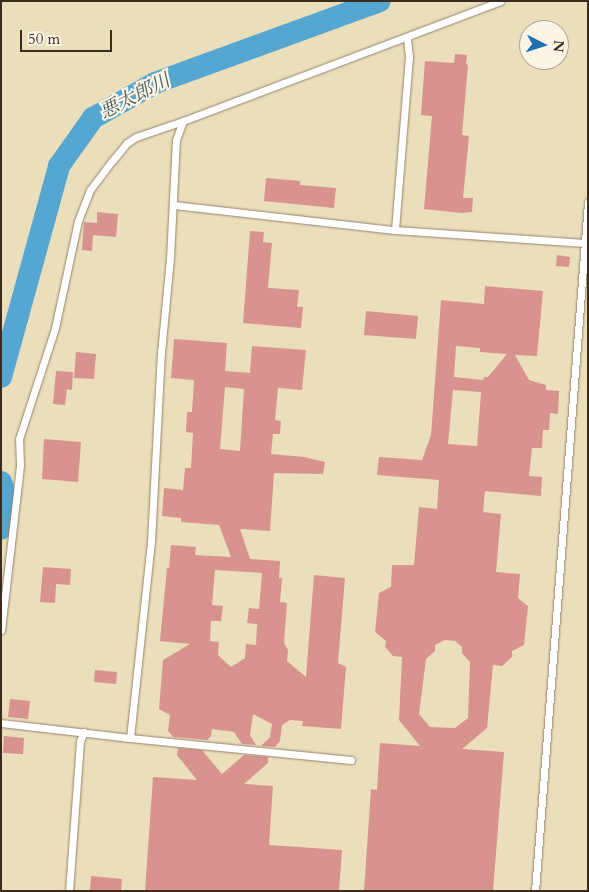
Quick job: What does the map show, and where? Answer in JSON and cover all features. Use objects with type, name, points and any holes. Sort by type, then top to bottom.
[{"type":"lane","points":[[1,630],[20,465],[19,439],[55,328],[78,221],[90,190],[127,143],[136,137],[407,38],[500,1]]},
{"type":"lane","points":[[395,230],[409,57],[407,38]]},
{"type":"lane","points":[[130,738],[151,542],[161,353],[174,206],[176,140],[184,121]]},
{"type":"lane","points":[[535,891],[588,202]]},
{"type":"lane","points":[[174,206],[395,230],[585,243]]},
{"type":"lane","points":[[1,723],[351,760]]},
{"type":"lane","points":[[69,891],[80,741],[84,732]]},
{"type":"building","points":[[455,54],[467,55],[466,64],[468,65],[462,135],[469,136],[463,198],[473,198],[472,212],[462,213],[424,209],[432,116],[421,115],[425,61],[454,63]]},
{"type":"building","points":[[266,178],[300,181],[300,185],[336,188],[334,208],[264,201]]},
{"type":"building","points":[[97,212],[118,214],[116,237],[93,235],[92,251],[82,250],[84,222],[97,223]]},
{"type":"building","points":[[250,231],[264,232],[263,242],[272,243],[268,288],[299,290],[297,307],[303,307],[301,328],[243,323]]},
{"type":"building","points":[[557,255],[570,257],[569,267],[556,266]]},
{"type":"building","points":[[485,286],[543,291],[537,356],[515,355],[529,380],[546,385],[546,390],[559,391],[558,414],[550,413],[549,430],[543,430],[542,448],[532,448],[529,476],[542,477],[541,496],[485,491],[483,512],[501,514],[496,572],[520,574],[518,598],[528,606],[524,645],[512,651],[512,657],[502,666],[493,665],[487,728],[462,749],[504,752],[493,891],[364,891],[371,789],[377,790],[380,743],[420,746],[399,720],[402,657],[393,656],[385,647],[386,641],[375,632],[379,593],[391,587],[392,565],[414,565],[419,507],[437,509],[439,480],[377,475],[379,457],[422,460],[431,435],[441,300],[484,304]],"holes":[[[456,346],[480,348],[480,352],[507,354],[488,377],[484,377],[483,380],[454,377]],[[453,390],[481,392],[477,446],[448,444]],[[445,640],[455,641],[462,647],[462,653],[470,662],[468,718],[455,728],[430,727],[419,714],[426,659],[435,651],[435,645]]]},
{"type":"building","points":[[366,311],[418,316],[416,339],[364,335]]},
{"type":"building","points":[[174,339],[227,343],[225,371],[250,373],[252,346],[306,350],[302,390],[278,388],[275,420],[281,421],[280,434],[273,434],[271,454],[304,457],[325,462],[323,474],[274,473],[270,531],[240,529],[250,559],[280,561],[279,578],[282,578],[280,602],[287,603],[284,643],[288,650],[287,661],[306,677],[314,575],[345,578],[338,663],[346,667],[341,729],[302,726],[303,721],[290,720],[282,725],[280,741],[275,747],[261,746],[270,737],[272,724],[253,714],[250,735],[256,745],[242,744],[234,732],[212,729],[211,736],[207,740],[173,737],[168,731],[170,715],[159,709],[163,660],[190,644],[160,641],[171,545],[196,547],[195,555],[231,557],[219,525],[181,522],[181,518],[162,516],[164,488],[183,490],[185,468],[191,468],[193,433],[186,432],[187,412],[192,412],[194,380],[171,378]],"holes":[[[225,387],[244,389],[240,451],[220,449]],[[215,570],[262,573],[259,609],[249,608],[247,623],[257,624],[256,645],[246,644],[245,658],[231,667],[218,655],[219,642],[210,641],[211,621],[221,621],[223,606],[212,605]]]},
{"type":"building","points":[[76,352],[96,354],[94,379],[74,378]]},
{"type":"building","points":[[56,371],[73,372],[72,390],[67,389],[65,405],[53,404]]},
{"type":"building","points":[[44,439],[81,442],[78,482],[42,479]]},
{"type":"building","points":[[43,567],[71,569],[70,585],[56,584],[55,603],[40,602]]},
{"type":"building","points":[[95,670],[117,672],[116,684],[94,682]]},
{"type":"building","points":[[10,699],[30,701],[28,719],[8,717]]},
{"type":"building","points":[[4,736],[24,738],[23,754],[3,753]]},
{"type":"building","points":[[178,748],[202,750],[222,774],[244,755],[268,757],[268,763],[244,784],[273,786],[269,845],[342,850],[339,891],[145,891],[153,777],[197,780],[177,755]]},
{"type":"building","points":[[91,876],[122,879],[121,891],[90,891]]},
{"type":"waterway","name":"悪太郎川","points":[[1,377],[59,166],[93,118],[155,83],[380,1]]},
{"type":"waterway","points":[[1,482],[5,493],[1,529]]}]
